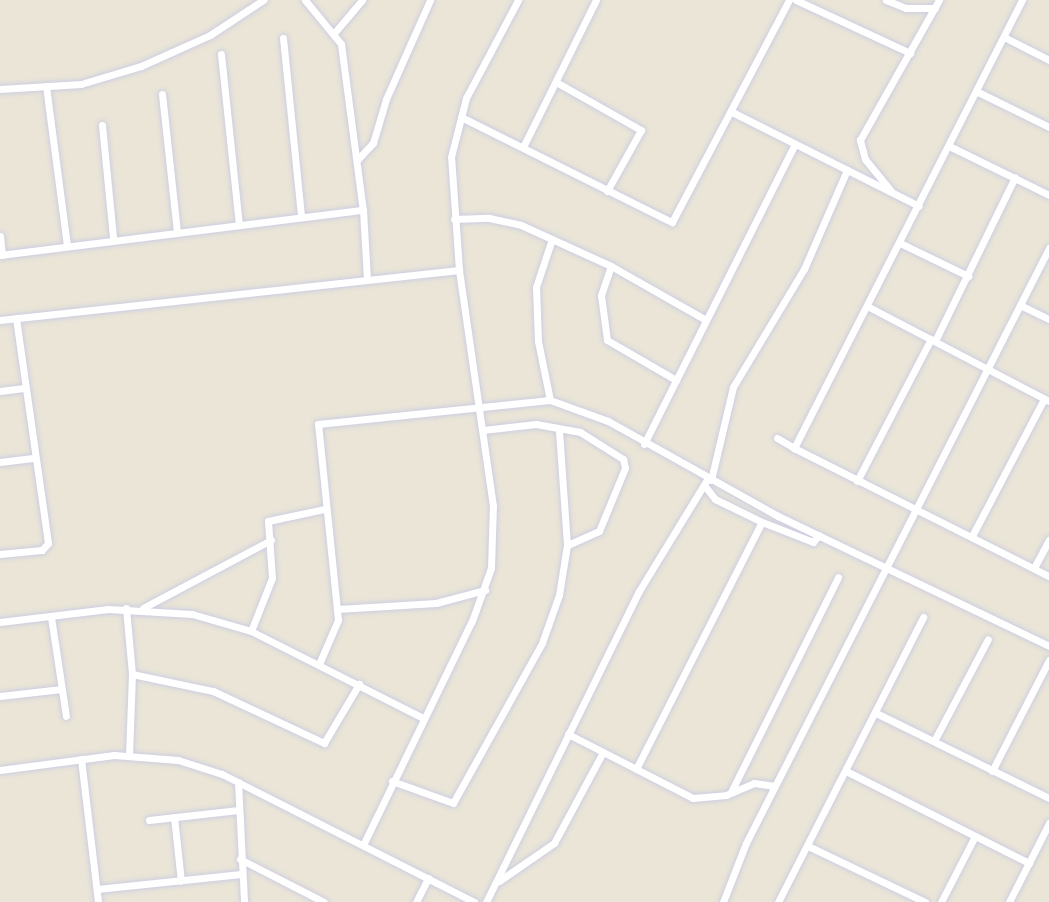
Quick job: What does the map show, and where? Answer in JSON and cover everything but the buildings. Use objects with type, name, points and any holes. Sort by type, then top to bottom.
[{"type":"street","points":[[0,89],[81,84],[168,57],[263,0]]},
{"type":"street","points":[[305,0],[335,32],[343,55],[358,159],[367,279]]},
{"type":"street","points":[[335,32],[362,0]]},
{"type":"street","points":[[358,159],[373,143],[386,99],[430,0]]},
{"type":"street","points":[[363,845],[485,590],[494,535],[483,430],[459,270],[451,157],[473,83],[518,0]]},
{"type":"street","points":[[523,147],[596,0]]},
{"type":"street","points":[[461,117],[665,221],[678,220],[789,0]]},
{"type":"street","points":[[796,0],[910,53]]},
{"type":"street","points":[[886,0],[906,8],[937,4]]},
{"type":"street","points":[[794,448],[978,92],[1022,0]]},
{"type":"street","points":[[891,191],[865,159],[860,140],[937,4]]},
{"type":"street","points":[[1004,37],[1049,60]]},
{"type":"street","points":[[283,38],[301,216]]},
{"type":"street","points":[[221,54],[239,224]]},
{"type":"street","points":[[556,82],[641,130],[607,191]]},
{"type":"street","points":[[46,86],[67,245]]},
{"type":"street","points":[[978,92],[1049,127]]},
{"type":"street","points":[[162,94],[177,232]]},
{"type":"street","points":[[732,112],[919,206]]},
{"type":"street","points":[[102,125],[113,238]]},
{"type":"street","points":[[644,444],[795,144]]},
{"type":"street","points":[[949,146],[1049,195]]},
{"type":"street","points":[[486,902],[655,560],[708,481],[733,387],[804,269],[847,170]]},
{"type":"street","points":[[857,481],[968,276],[1015,177]]},
{"type":"street","points":[[0,236],[1,255],[113,238],[363,210]]},
{"type":"street","points":[[454,219],[505,220],[611,266],[706,320]]},
{"type":"street","points":[[550,400],[538,341],[536,287],[551,242]]},
{"type":"street","points":[[900,243],[968,276]]},
{"type":"street","points":[[723,902],[775,786],[1049,248]]},
{"type":"street","points":[[611,266],[601,295],[607,340],[676,380]]},
{"type":"street","points":[[0,320],[459,270]]},
{"type":"street","points":[[1020,305],[1049,319]]},
{"type":"street","points":[[867,306],[989,367],[1047,400],[972,536]]},
{"type":"street","points":[[0,554],[42,550],[48,543],[16,318]]},
{"type":"street","points":[[0,391],[26,388]]},
{"type":"street","points":[[319,664],[337,625],[317,429],[322,421],[550,400],[608,421],[708,481],[1049,646]]},
{"type":"street","points":[[483,430],[536,424],[593,438],[626,463],[599,531],[567,545]]},
{"type":"street","points":[[392,781],[445,802],[459,798],[546,634],[567,545],[559,430]]},
{"type":"street","points":[[777,438],[1049,576]]},
{"type":"street","points":[[0,462],[35,458]]},
{"type":"street","points":[[708,481],[715,499],[762,522],[813,542],[819,535]]},
{"type":"street","points":[[251,631],[269,589],[271,519],[324,509]]},
{"type":"street","points":[[636,769],[762,522]]},
{"type":"street","points":[[142,609],[271,540]]},
{"type":"street","points":[[1034,568],[1049,540]]},
{"type":"street","points":[[731,792],[838,577]]},
{"type":"street","points":[[337,609],[436,603],[485,590]]},
{"type":"street","points":[[0,622],[126,608],[192,614],[251,631],[423,718]]},
{"type":"street","points":[[126,608],[132,674],[129,754]]},
{"type":"street","points":[[51,617],[66,716]]},
{"type":"street","points":[[778,902],[923,617]]},
{"type":"street","points":[[934,741],[988,639]]},
{"type":"street","points":[[992,771],[1049,660]]},
{"type":"street","points":[[132,674],[213,691],[324,743],[359,684]]},
{"type":"street","points":[[0,696],[62,689]]},
{"type":"street","points":[[876,713],[1049,798]]},
{"type":"street","points":[[568,734],[693,798],[731,792],[754,783],[775,786]]},
{"type":"street","points":[[498,882],[554,843],[603,752]]},
{"type":"street","points":[[0,770],[129,754],[178,760],[238,782],[474,902]]},
{"type":"street","points":[[81,759],[98,902]]},
{"type":"street","points":[[846,771],[1029,863]]},
{"type":"street","points":[[238,782],[244,902]]},
{"type":"street","points":[[149,820],[238,810]]},
{"type":"street","points":[[174,817],[181,881]]},
{"type":"street","points":[[1009,902],[1049,823]]},
{"type":"street","points":[[941,902],[975,836]]},
{"type":"street","points":[[808,846],[925,902]]},
{"type":"street","points":[[240,859],[324,902]]},
{"type":"street","points":[[97,889],[241,874]]},
{"type":"street","points":[[416,902],[428,878]]}]
